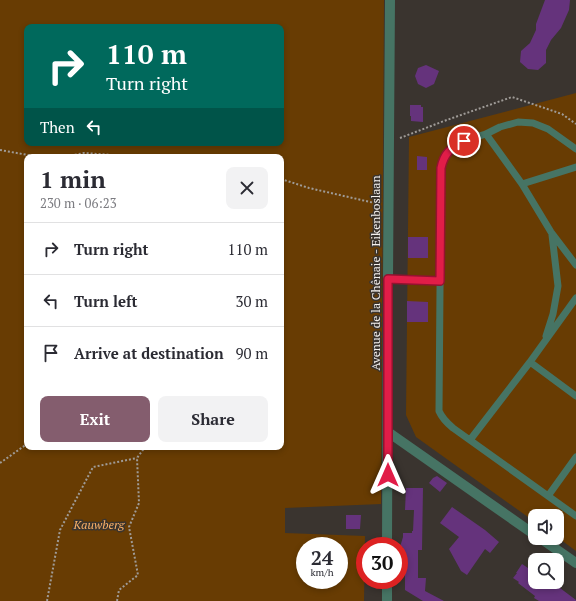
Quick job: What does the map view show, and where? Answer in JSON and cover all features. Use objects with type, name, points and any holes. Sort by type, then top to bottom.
[{"type":"street","name":"Avenue de la Chênaie - Eikenboslaan","points":[[387,537],[390,0]]},
{"type":"street","points":[[388,432],[528,530]]},
{"type":"street","points":[[550,545],[576,563]]},
{"type":"street","points":[[387,589],[387,601]]},
{"type":"lane","points":[[576,149],[548,129],[533,123],[518,122],[453,146],[442,160],[439,411],[445,421],[576,516]]},
{"type":"lane","points":[[486,134],[522,184],[551,232],[576,265]]},
{"type":"lane","points":[[522,184],[576,167]]},
{"type":"lane","points":[[544,342],[553,314],[558,286],[551,232]]},
{"type":"lane","points":[[388,279],[440,281]]},
{"type":"lane","points":[[470,440],[530,362],[576,298]]},
{"type":"lane","points":[[530,362],[576,396]]},
{"type":"lane","points":[[548,496],[576,457]]},
{"type":"path","points":[[389,142],[512,97],[562,114],[576,124]]},
{"type":"path","points":[[0,150],[24,154]]},
{"type":"path","points":[[79,154],[98,154]]},
{"type":"path","points":[[284,180],[309,188],[389,206]]},
{"type":"path","points":[[0,463],[24,446]]},
{"type":"path","points":[[117,601],[119,590],[138,575],[129,527],[139,503],[137,458],[143,450]]},
{"type":"path","points":[[47,601],[60,530],[93,467],[137,458]]},
{"type":"green space","name":"Kauwberg","points":[[0,0],[384,0],[381,504],[285,508],[285,533],[365,536],[356,537],[356,589],[364,589],[364,601],[0,601]]},
{"type":"green space","points":[[576,93],[576,551],[564,542],[564,509],[528,509],[528,517],[416,437],[406,415],[409,137]]},
{"type":"building","points":[[545,0],[570,0],[569,10],[561,28],[551,40],[546,50],[546,63],[538,70],[528,69],[520,62],[521,51],[530,43],[536,30],[536,24]]},
{"type":"building","points":[[426,65],[439,71],[434,84],[426,88],[418,84],[415,76],[418,68]]},
{"type":"building","points":[[410,105],[421,105],[421,107],[423,107],[423,122],[411,121]]},
{"type":"building","points":[[417,156],[427,157],[427,170],[417,170]]},
{"type":"building","points":[[408,237],[428,237],[428,258],[408,258]]},
{"type":"building","points":[[407,301],[428,302],[428,322],[407,322]]},
{"type":"building","points":[[437,476],[447,483],[440,492],[429,483]]},
{"type":"building","points":[[406,488],[423,488],[422,550],[418,550],[418,578],[426,578],[425,591],[444,601],[423,601],[405,590],[408,589],[408,537],[403,537],[403,533],[412,533],[413,531],[414,510],[405,510]]},
{"type":"building","points":[[452,507],[485,530],[499,542],[490,553],[485,549],[467,575],[461,571],[449,549],[459,537],[440,523]]},
{"type":"building","points":[[346,515],[361,515],[360,529],[346,529]]},
{"type":"building","points":[[522,564],[528,568],[528,589],[561,589],[576,601],[539,601],[534,598],[535,596],[513,578]]},
{"type":"route","points":[[388,475],[388,279],[440,281],[442,160],[453,146],[464,141]]}]
